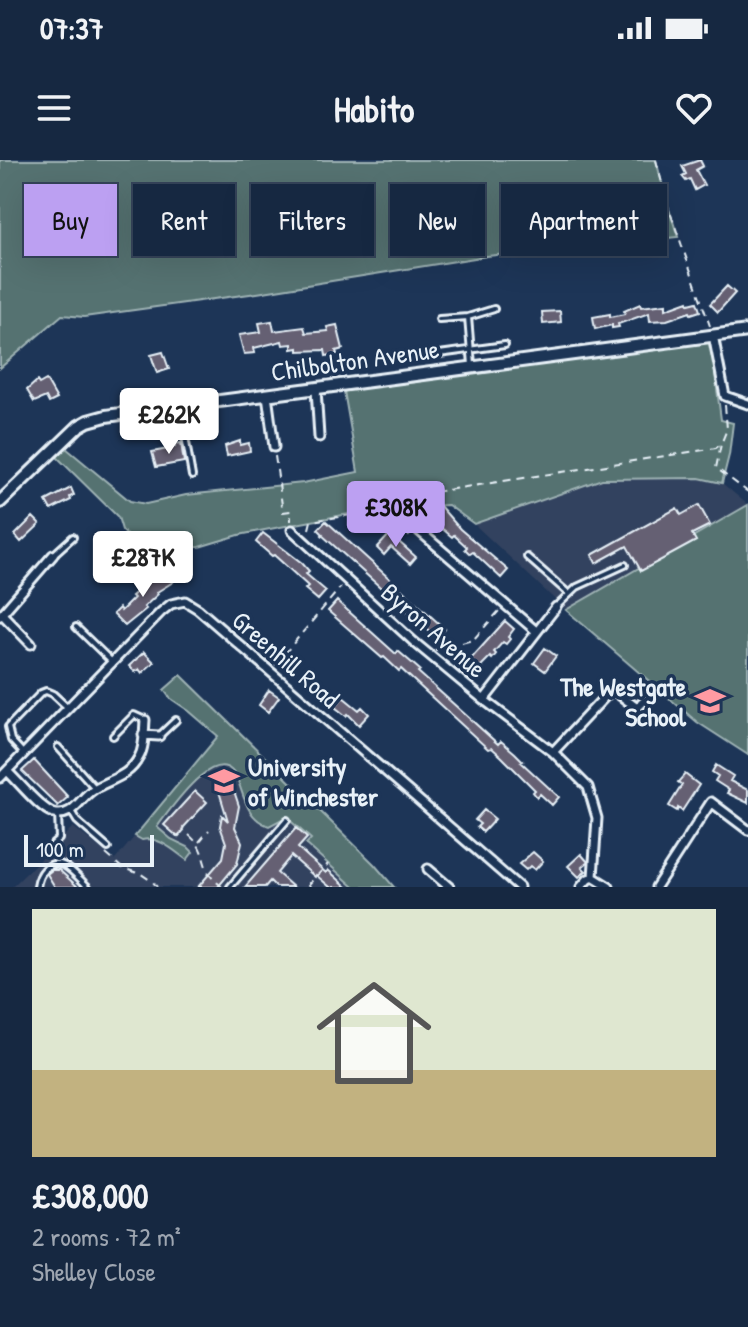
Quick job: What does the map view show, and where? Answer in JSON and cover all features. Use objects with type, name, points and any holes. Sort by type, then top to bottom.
[{"type":"main road","name":"Chilbolton Avenue","points":[[0,502],[70,433],[88,421],[106,416],[748,331]]},
{"type":"street","points":[[713,335],[725,396],[748,404]]},
{"type":"street","points":[[316,389],[319,437]]},
{"type":"street","points":[[267,395],[274,447]]},
{"type":"street","points":[[300,537],[309,529]]},
{"type":"street","points":[[417,529],[536,631]]},
{"type":"street","name":"Byron Avenue","points":[[292,530],[427,653],[553,752],[588,787],[597,818],[593,877]]},
{"type":"street","points":[[31,644],[1,615],[53,555]]},
{"type":"street","name":"Greenhill Road","points":[[0,778],[167,607],[185,601],[198,609],[518,887]]},
{"type":"street","points":[[484,700],[556,607]]},
{"type":"street","points":[[553,752],[612,689],[637,708],[644,701]]},
{"type":"street","points":[[7,771],[45,809],[58,814],[71,811],[95,788],[119,778],[136,762],[140,755],[145,720]]},
{"type":"street","points":[[143,735],[159,736]]},
{"type":"street","points":[[656,887],[711,802],[748,830]]},
{"type":"street","points":[[428,869],[449,887]]},
{"type":"street","points":[[581,887],[593,877],[609,887]]},
{"type":"lane","points":[[439,319],[468,317],[494,309]]},
{"type":"lane","points":[[468,317],[472,367]]},
{"type":"lane","points":[[439,354],[505,345]]},
{"type":"lane","points":[[179,405],[192,476]]},
{"type":"lane","points":[[53,555],[73,537]]},
{"type":"lane","points":[[527,557],[569,594]]},
{"type":"lane","points":[[556,607],[577,587],[625,565]]},
{"type":"lane","points":[[76,627],[113,663]]},
{"type":"lane","points":[[24,754],[11,740],[8,727],[41,693],[46,691],[53,694],[68,709]]},
{"type":"lane","points":[[113,736],[134,715],[145,720]]},
{"type":"lane","points":[[159,736],[176,720]]},
{"type":"lane","points":[[58,747],[95,788]]},
{"type":"lane","points":[[71,811],[77,821],[108,848]]},
{"type":"lane","points":[[53,844],[59,839],[58,814]]},
{"type":"lane","points":[[230,887],[287,820]]},
{"type":"lane","points":[[37,887],[43,871],[59,862],[88,887]]},
{"type":"path","points":[[656,160],[668,206],[713,335]]},
{"type":"path","points":[[725,396],[727,429],[716,468],[748,492]]},
{"type":"path","points":[[359,514],[363,503],[716,448],[721,444]]},
{"type":"path","points":[[274,447],[283,512],[291,511],[292,530]]},
{"type":"path","points":[[309,529],[311,521],[359,514],[406,538],[417,529]]},
{"type":"path","points":[[270,672],[347,580]]},
{"type":"path","points":[[427,653],[473,640],[505,604]]},
{"type":"path","points":[[198,843],[209,830]]},
{"type":"path","points":[[189,835],[203,852],[209,875],[222,887]]},
{"type":"path","points":[[310,887],[309,884],[328,864]]},
{"type":"shaded area","points":[[699,478],[722,483],[748,505],[566,610],[474,524],[602,479]]},
{"type":"shaded area","name":"University of Winchester","points":[[219,736],[379,887],[12,887],[73,827],[115,860]]},
{"type":"green space","points":[[0,160],[656,160],[662,184],[501,184],[501,255],[84,317],[62,315],[0,368]]},
{"type":"green space","points":[[667,202],[668,206],[678,237],[667,238]]},
{"type":"green space","points":[[711,342],[721,420],[733,423],[722,483],[699,478],[602,479],[474,524],[448,505],[385,507],[239,535],[199,547],[138,549],[122,530],[118,517],[57,457],[66,448],[130,501],[146,504],[186,495],[303,483],[358,472],[344,391]]},
{"type":"green space","points":[[748,505],[748,755],[697,722],[566,610]]},
{"type":"green space","points":[[181,675],[394,887],[354,887],[306,844],[311,839],[286,817],[269,826],[256,819],[230,769],[220,766],[196,780],[157,827],[193,852],[187,860],[160,842],[135,836],[218,736],[164,690]]},
{"type":"building","points":[[700,160],[703,166],[696,170],[704,185],[695,190],[690,179],[686,181],[682,176],[686,174],[682,166]]},
{"type":"building","points":[[727,286],[735,293],[718,312],[710,304]]},
{"type":"building","points":[[688,301],[689,304],[697,302],[700,311],[650,321],[649,313],[618,324],[619,327],[612,328],[612,325],[595,329],[593,317],[625,314],[624,311],[640,304],[641,307],[666,304],[666,309]]},
{"type":"building","points":[[560,311],[561,322],[543,324],[542,312]]},
{"type":"building","points":[[272,321],[274,331],[304,327],[306,333],[328,331],[327,327],[337,325],[343,349],[326,356],[325,350],[298,351],[298,348],[292,349],[292,344],[283,345],[282,341],[254,348],[255,353],[244,354],[239,335],[261,332],[259,323]]},
{"type":"building","points":[[163,352],[169,369],[157,373],[151,355]]},
{"type":"building","points":[[46,380],[57,399],[49,403],[46,397],[34,402],[27,390],[37,381],[39,384]]},
{"type":"building","points":[[240,441],[240,445],[249,443],[250,451],[227,456],[225,446]]},
{"type":"building","points":[[181,443],[184,462],[156,467],[152,452]]},
{"type":"building","points":[[71,488],[74,495],[70,497],[71,500],[51,510],[46,501]]},
{"type":"building","points":[[439,505],[460,529],[508,570],[501,578],[473,552],[470,554],[454,535],[452,537],[432,520],[437,515],[433,511]]},
{"type":"building","points":[[699,505],[710,525],[692,534],[696,541],[641,571],[627,546],[596,563],[592,555],[677,508],[681,515]]},
{"type":"building","points":[[33,517],[40,524],[21,542],[15,535]]},
{"type":"building","points":[[326,521],[445,629],[437,638],[322,535],[318,529]]},
{"type":"building","points":[[263,533],[302,563],[309,571],[306,574],[326,591],[318,600],[305,589],[308,586],[256,542]]},
{"type":"building","points":[[390,534],[416,557],[410,564],[391,547],[384,555],[377,548]]},
{"type":"building","points":[[166,571],[173,582],[157,592],[144,607],[146,609],[125,626],[113,614],[119,608],[121,611],[148,582]]},
{"type":"building","points":[[337,601],[396,654],[398,651],[420,670],[418,672],[498,744],[501,741],[515,753],[559,797],[552,805],[540,794],[537,797],[533,792],[535,790],[501,756],[492,748],[488,749],[401,669],[399,671],[382,658],[328,611]]},
{"type":"building","points":[[505,621],[514,629],[508,637],[510,639],[506,644],[503,642],[492,659],[490,657],[480,667],[483,669],[469,679],[460,671]]},
{"type":"building","points":[[545,648],[556,656],[545,671],[534,663]]},
{"type":"building","points":[[144,652],[154,662],[142,673],[139,669],[135,672],[129,666]]},
{"type":"building","points":[[269,690],[279,697],[268,712],[259,705]]},
{"type":"building","points":[[343,697],[369,714],[359,725],[335,707]]},
{"type":"building","points":[[34,760],[68,797],[58,806],[22,771]]},
{"type":"building","points":[[716,765],[733,776],[730,781],[748,790],[748,803],[727,793],[729,790],[715,781],[718,776],[712,772]]},
{"type":"building","points":[[685,774],[699,785],[682,811],[678,808],[677,811],[669,806],[682,785],[678,782]]},
{"type":"building","points":[[220,775],[234,783],[239,806],[235,827],[242,842],[237,864],[218,887],[198,887],[223,858],[226,843],[220,826],[222,815],[228,821],[218,788]]},
{"type":"building","points":[[195,791],[207,802],[178,837],[164,825]]},
{"type":"building","points":[[484,810],[495,819],[483,832],[475,820]]},
{"type":"building","points":[[296,828],[307,838],[298,848],[347,887],[330,887],[291,856],[277,873],[293,887],[276,887],[270,881],[265,887],[245,887]]},
{"type":"building","points":[[533,852],[543,861],[535,870],[530,866],[526,870],[519,864]]},
{"type":"building","points":[[581,854],[588,862],[582,867],[586,871],[579,877],[568,866]]},
{"type":"building","points":[[59,870],[78,887],[55,887],[47,874]]},
{"type":"place","name":"The Westgate School","points":[[710,701]]},
{"type":"place","name":"University of Winchester","points":[[224,781]]}]
